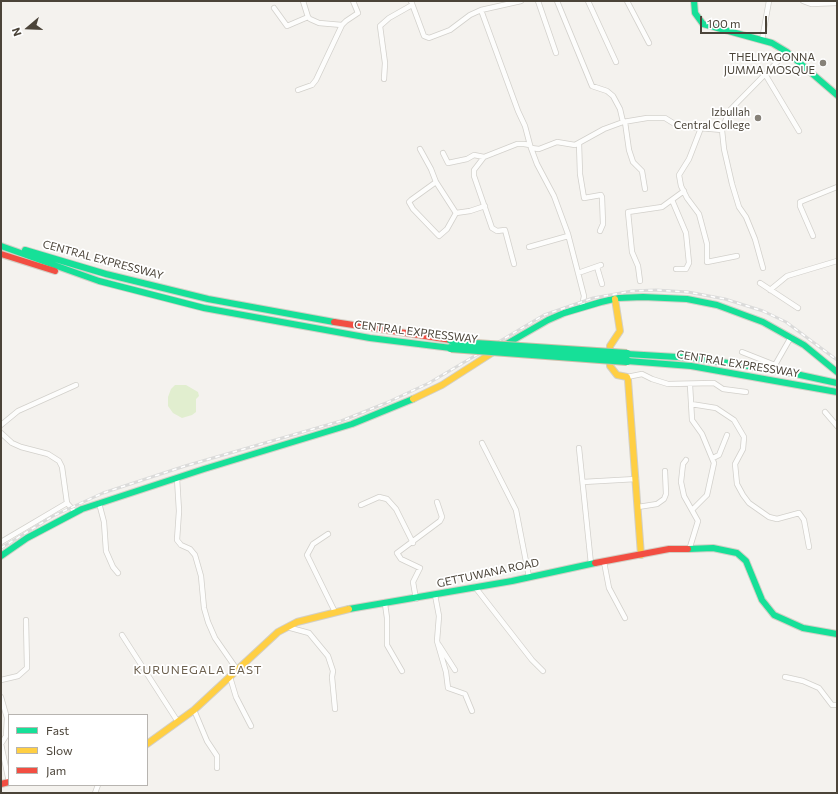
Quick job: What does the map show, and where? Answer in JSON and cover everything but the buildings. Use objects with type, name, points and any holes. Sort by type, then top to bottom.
[{"type":"main road","points":[[694,1],[696,13],[703,24],[762,40],[787,52],[837,95]]},
{"type":"main road","name":"CENTRAL EXPRESSWAY","points":[[1,246],[27,250],[106,274],[208,299],[298,317],[475,344],[627,357],[691,366],[837,392]]},
{"type":"main road","name":"CENTRAL EXPRESSWAY","points":[[1,246],[99,281],[204,308],[370,338],[472,351],[694,358],[837,382]]},
{"type":"main road","points":[[1,254],[89,281],[99,281]]},
{"type":"main road","points":[[1,556],[27,538],[76,512],[98,503],[352,424],[384,412],[442,385],[529,330],[564,313],[615,299],[660,297],[687,299],[717,305],[763,322],[791,337],[821,358],[837,372]]},
{"type":"main road","points":[[615,299],[620,331],[610,346],[610,366],[617,375],[626,377],[636,479],[641,555]]},
{"type":"main road","name":"GETTUWANA ROAD","points":[[148,743],[194,710],[285,627],[305,619],[335,612],[416,599],[528,577],[553,570],[690,547],[722,549],[737,553],[746,561],[762,600],[774,614],[803,628],[837,634]]},
{"type":"street","points":[[303,1],[308,17],[319,23],[342,25]]},
{"type":"street","points":[[298,90],[312,85],[316,80],[342,25],[358,13],[353,1]]},
{"type":"street","points":[[384,78],[385,63],[380,26],[389,18],[412,3],[424,36],[430,38],[450,30],[470,15],[480,10],[522,1]]},
{"type":"street","points":[[538,1],[556,53]]},
{"type":"street","points":[[557,1],[592,86],[607,91],[613,96],[620,109],[629,150],[634,162],[642,171],[645,189]]},
{"type":"street","points":[[588,1],[616,62]]},
{"type":"street","points":[[629,1],[649,43]]},
{"type":"street","points":[[762,40],[769,1]]},
{"type":"street","points":[[803,1],[811,4],[834,2]]},
{"type":"street","points":[[274,8],[287,26],[308,17]]},
{"type":"street","points":[[480,10],[525,126],[539,169],[554,196],[568,236],[584,296],[582,307]]},
{"type":"street","points":[[763,268],[755,239],[746,217],[739,207],[732,184],[724,149],[722,130],[729,111],[787,52]]},
{"type":"street","points":[[765,74],[799,131]]},
{"type":"street","points":[[514,264],[505,230],[497,231],[492,228],[474,176],[474,170],[484,157],[517,144],[543,148],[557,142],[571,145],[579,143],[599,131],[624,122],[647,118],[665,118],[678,126],[722,130]]},
{"type":"street","points":[[702,128],[689,159],[679,175],[684,191],[699,214],[707,244],[707,262],[737,256]]},
{"type":"street","points":[[579,143],[580,174],[584,198],[601,195],[602,197],[603,224],[600,231]]},
{"type":"street","points":[[420,149],[432,169],[436,182],[456,213]]},
{"type":"street","points":[[443,153],[448,163],[467,159],[474,155],[484,157]]},
{"type":"street","points":[[436,182],[410,200],[410,204],[439,236],[447,229],[456,213],[485,206]]},
{"type":"street","points":[[813,236],[800,206],[800,202],[837,187]]},
{"type":"street","points":[[640,281],[638,266],[632,252],[628,212],[662,207],[684,191]]},
{"type":"street","points":[[672,200],[686,233],[689,263],[686,269],[676,270]]},
{"type":"street","points":[[529,246],[568,236]]},
{"type":"street","points":[[770,290],[787,276],[837,261]]},
{"type":"street","points":[[578,273],[599,266],[602,284]]},
{"type":"street","points":[[760,282],[798,308]]},
{"type":"street","points":[[742,352],[775,365],[791,337]]},
{"type":"street","points":[[626,377],[642,374],[668,384],[690,385],[714,383],[723,389],[746,392]]},
{"type":"street","points":[[1,425],[18,411],[76,385]]},
{"type":"street","points":[[690,385],[690,416],[693,423],[702,434],[714,463],[707,495],[692,510]]},
{"type":"street","points":[[691,404],[716,408],[734,420],[744,437],[743,449],[735,464],[737,484],[743,495],[749,503],[770,517],[777,519],[798,513],[804,520],[809,547]]},
{"type":"street","points":[[825,412],[837,426]]},
{"type":"street","points":[[1,433],[12,443],[21,448],[48,454],[58,461],[62,467],[68,503],[76,512]]},
{"type":"street","points":[[713,458],[719,455],[726,435]]},
{"type":"street","points":[[482,443],[516,510],[528,577]]},
{"type":"street","points":[[579,448],[591,564]]},
{"type":"street","points":[[686,460],[683,464],[681,482],[684,496],[698,521],[690,547]]},
{"type":"street","points":[[638,507],[657,504],[664,499],[666,494],[665,471]]},
{"type":"street","points":[[177,478],[179,511],[177,540],[181,545],[190,549],[195,554],[201,576],[204,608],[208,622],[215,638],[238,671]]},
{"type":"street","points":[[583,482],[636,479]]},
{"type":"street","points":[[361,505],[379,497],[387,499],[396,508],[412,543]]},
{"type":"street","points":[[416,599],[413,582],[420,568],[402,560],[397,555],[399,551],[412,543],[440,521],[442,517],[437,502]]},
{"type":"street","points":[[1,542],[68,503]]},
{"type":"street","points":[[98,503],[104,522],[106,551],[113,567],[118,573]]},
{"type":"street","points":[[328,534],[313,544],[307,555],[335,612]]},
{"type":"street","points":[[604,562],[609,588],[625,618]]},
{"type":"street","points":[[475,587],[532,660],[543,671]]},
{"type":"street","points":[[435,595],[440,616],[436,634],[446,672],[448,688],[465,694],[472,711]]},
{"type":"street","points":[[385,604],[387,618],[387,645],[402,671]]},
{"type":"street","points":[[1,680],[18,676],[27,668],[26,620]]},
{"type":"street","points":[[285,627],[302,630],[309,633],[328,656],[333,671],[332,677],[335,709]]},
{"type":"street","points":[[122,635],[178,722]]},
{"type":"street","points":[[438,644],[455,670]]},
{"type":"street","points":[[230,677],[237,701],[251,726]]},
{"type":"street","points":[[785,677],[803,681],[820,688],[832,705],[837,705]]},
{"type":"street","points":[[1,697],[6,718],[6,736],[1,744],[8,777]]},
{"type":"street","points":[[194,710],[206,741],[218,756],[217,768]]},
{"type":"green space","points":[[175,385],[186,385],[198,392],[199,396],[196,399],[196,412],[192,415],[182,418],[173,413],[168,406],[168,397],[171,389]]},
{"type":"railway","points":[[1,548],[53,516],[103,493],[185,466],[341,421],[386,403],[429,383],[544,315],[593,298],[632,291],[656,290],[688,292],[725,299],[763,311],[786,322],[837,360]]},
{"type":"traffic: fast","points":[[694,1],[695,13],[703,24],[772,43],[787,52],[837,95]]},
{"type":"traffic: fast","points":[[1,246],[99,281],[204,308],[370,338],[451,348]]},
{"type":"traffic: fast","points":[[25,250],[106,274],[208,299],[334,322]]},
{"type":"traffic: fast","points":[[503,346],[548,320],[564,313],[601,302],[618,298],[643,297],[687,299],[717,305],[763,322],[804,345],[837,372]]},
{"type":"traffic: fast","points":[[451,340],[475,344],[627,354]]},
{"type":"traffic: fast","points":[[451,348],[627,361]]},
{"type":"traffic: fast","points":[[627,354],[694,358],[782,371],[837,383]]},
{"type":"traffic: fast","points":[[627,361],[691,366],[837,392]]},
{"type":"traffic: fast","points":[[1,556],[27,538],[82,509],[204,469],[352,424],[413,399]]},
{"type":"traffic: fast","points":[[688,549],[713,548],[737,553],[746,561],[762,600],[774,615],[803,628],[837,634]]},
{"type":"traffic: fast","points":[[349,609],[512,581],[595,563]]},
{"type":"traffic: slow","points":[[615,299],[620,331],[610,346],[610,366],[617,375],[627,377],[628,380],[641,555]]},
{"type":"traffic: slow","points":[[413,399],[442,385],[495,351]]},
{"type":"traffic: slow","points":[[148,743],[194,710],[278,632],[297,622],[349,609]]},
{"type":"traffic: jam","points":[[1,254],[55,271]]},
{"type":"traffic: jam","points":[[334,322],[451,340]]},
{"type":"traffic: jam","points":[[595,563],[669,549],[688,549]]},
{"type":"traffic: jam","points":[[1,784],[8,782]]},
{"type":"place","name":"THELIYAGONNA JUMMA MOSQUE","points":[[823,63]]},
{"type":"place","name":"Izbullah Central College","points":[[758,118]]},
{"type":"district","name":"KURUNEGALA EAST","points":[[198,670]]}]
